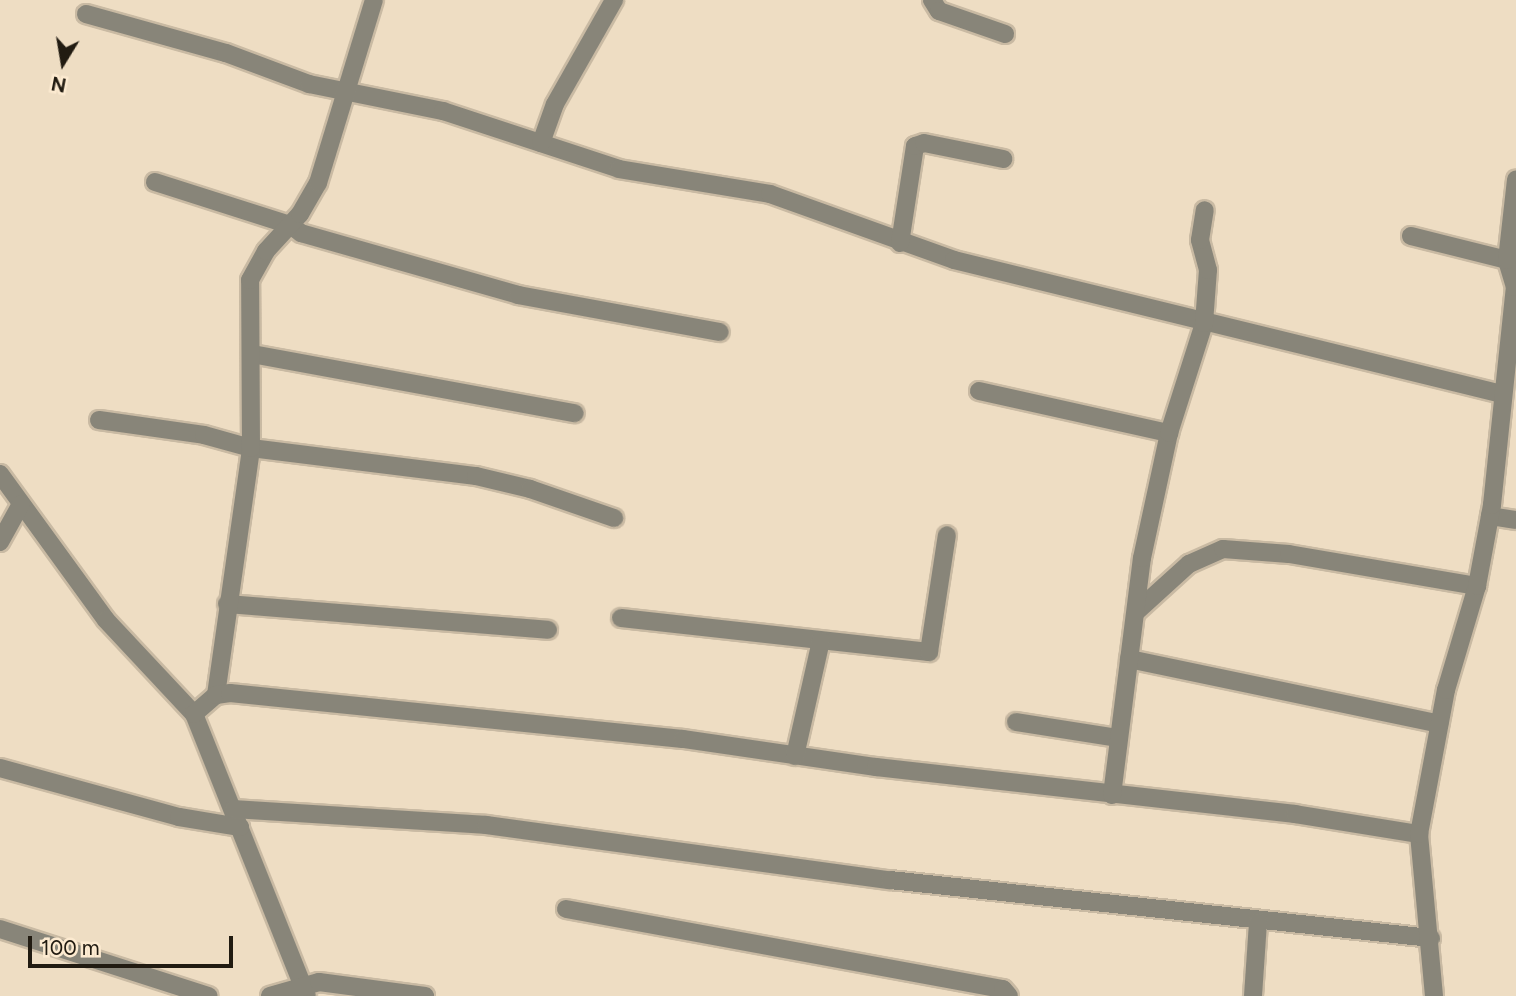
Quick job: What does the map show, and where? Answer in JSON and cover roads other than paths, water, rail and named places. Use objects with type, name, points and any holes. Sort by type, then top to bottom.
[{"type":"street","points":[[194,714],[216,695],[251,448],[250,280],[266,251],[290,225],[318,183],[343,92],[374,0]]},
{"type":"street","points":[[541,143],[555,104],[614,0]]},
{"type":"street","points":[[932,0],[939,11],[1005,34]]},
{"type":"street","points":[[86,14],[343,92],[443,111],[619,169],[770,194],[900,243],[1204,323],[1502,394]]},
{"type":"street","points":[[900,243],[915,146],[925,144],[1003,159]]},
{"type":"street","points":[[1434,996],[1431,938],[1419,834],[1439,724],[1477,586],[1490,516],[1515,287],[1507,260],[1516,180]]},
{"type":"street","points":[[155,182],[290,225],[301,233],[518,295],[720,332]]},
{"type":"street","points":[[1112,795],[1142,558],[1169,433],[1204,323],[1208,270],[1200,240],[1205,210]]},
{"type":"street","points":[[1411,236],[1507,260]]},
{"type":"street","points":[[252,354],[575,413]]},
{"type":"street","points":[[979,391],[1169,433]]},
{"type":"street","points":[[99,420],[204,435],[251,448],[476,476],[530,489],[614,518]]},
{"type":"street","points":[[0,474],[106,620],[194,714],[305,991]]},
{"type":"street","points":[[0,542],[21,504]]},
{"type":"street","points":[[1490,516],[1516,520]]},
{"type":"street","points":[[621,618],[929,652],[947,535]]},
{"type":"street","points":[[1136,612],[1189,564],[1223,549],[1276,552],[1477,586]]},
{"type":"street","points":[[227,604],[548,630]]},
{"type":"street","points":[[795,756],[821,641]]},
{"type":"street","points":[[1129,659],[1439,724]]},
{"type":"street","points":[[216,695],[630,733],[1112,795],[1295,814],[1419,834]]},
{"type":"street","points":[[1016,722],[1118,738]]},
{"type":"street","points":[[0,768],[179,817],[240,827]]},
{"type":"street","points":[[234,809],[486,825],[890,880],[1258,922],[1431,938]]},
{"type":"street","points":[[566,909],[1003,989],[1009,996]]},
{"type":"street","points":[[1253,996],[1258,922]]},
{"type":"street","points":[[0,929],[209,996]]},
{"type":"street","points":[[270,996],[305,991],[319,982],[366,986],[425,996]]}]
